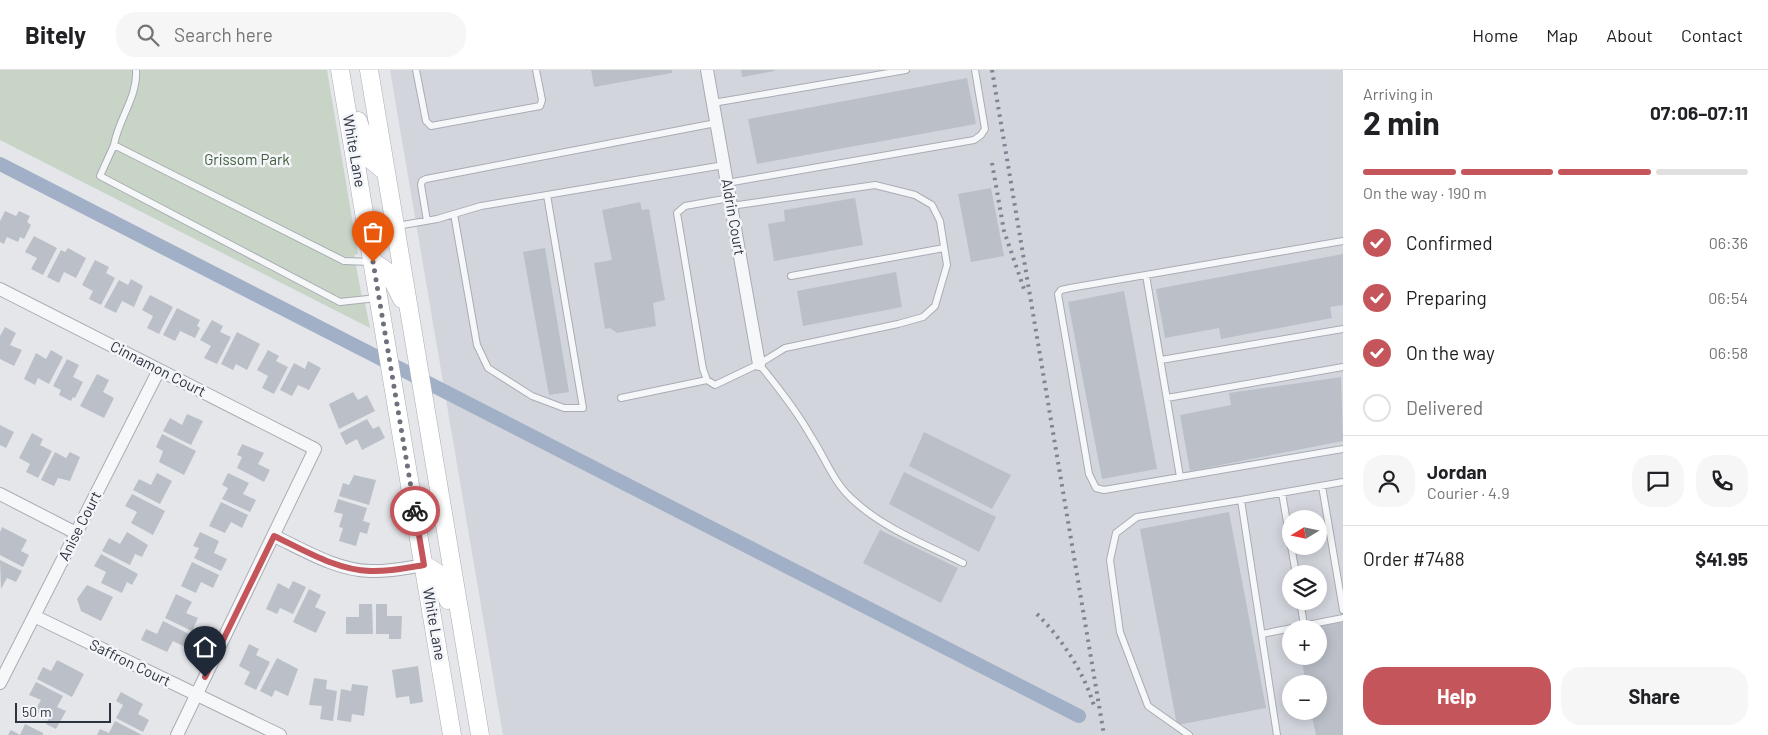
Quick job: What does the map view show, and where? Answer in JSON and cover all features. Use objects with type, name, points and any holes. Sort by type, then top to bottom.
[{"type":"main road","points":[[342,70],[370,159],[386,172]]},
{"type":"main road","name":"White Lane","points":[[342,70],[452,735]]},
{"type":"main road","name":"White Lane","points":[[368,70],[412,320],[480,735]]},
{"type":"main road","points":[[373,262],[389,273],[412,320]]},
{"type":"main road","points":[[424,565],[437,571],[442,578],[470,674]]},
{"type":"street","name":"Aldrin Court","points":[[707,70],[759,364]]},
{"type":"street","name":"Cinnamon Court","points":[[0,288],[315,449],[274,536]]},
{"type":"street","name":"Anise Court","points":[[0,683],[159,370]]},
{"type":"street","points":[[0,494],[76,533]]},
{"type":"street","points":[[177,735],[274,536],[333,564],[349,568],[388,571],[424,565]]},
{"type":"street","name":"Saffron Court","points":[[34,616],[280,735]]},
{"type":"lane","points":[[136,70],[137,80],[117,129],[114,145],[100,176],[340,302],[379,298]]},
{"type":"lane","points":[[416,70],[426,121],[431,126],[540,106],[542,100],[536,70]]},
{"type":"lane","points":[[713,103],[906,70]]},
{"type":"lane","points":[[727,183],[974,140],[985,129],[975,70]]},
{"type":"lane","points":[[428,221],[421,185],[422,181],[426,179],[716,123]]},
{"type":"lane","points":[[114,145],[344,261],[373,262]]},
{"type":"lane","points":[[395,226],[428,221],[481,206],[724,165]]},
{"type":"lane","points":[[875,185],[915,195],[932,205],[940,221],[944,248],[947,265],[935,306],[923,317],[785,348],[722,383],[715,385],[707,380],[703,369],[678,213],[684,206],[875,185]]},
{"type":"lane","points":[[454,214],[476,344],[488,368],[532,396],[564,408],[583,408],[547,195]]},
{"type":"lane","points":[[1343,241],[1061,290],[1058,294],[1089,474],[1092,484],[1096,488],[1104,490],[1343,449]]},
{"type":"lane","points":[[791,276],[944,248]]},
{"type":"lane","points":[[1146,275],[1180,477]]},
{"type":"lane","points":[[1160,360],[1343,329]]},
{"type":"lane","points":[[759,364],[784,394],[812,438],[835,480],[851,499],[884,523],[963,562]]},
{"type":"lane","points":[[1167,398],[1343,366]]},
{"type":"lane","points":[[621,398],[707,380]]},
{"type":"lane","points":[[1189,735],[1148,706],[1120,632],[1110,560],[1116,533],[1137,517],[1343,482]]},
{"type":"lane","points":[[1322,486],[1343,610]]},
{"type":"lane","points":[[1282,493],[1285,510]]},
{"type":"lane","points":[[1241,500],[1277,735]]},
{"type":"lane","points":[[1327,621],[1343,618]]},
{"type":"lane","points":[[1262,634],[1282,630]]},
{"type":"shaded area","points":[[390,70],[1343,70],[1343,735],[503,735]]},
{"type":"green space","name":"Grissom Park","points":[[0,70],[327,70],[358,254],[354,255],[370,328],[0,140]]},
{"type":"building","points":[[591,70],[672,70],[672,73],[594,87]]},
{"type":"building","points":[[741,70],[775,70],[775,71],[742,77]]},
{"type":"building","points":[[967,78],[976,124],[757,164],[748,119]]},
{"type":"building","points":[[991,188],[1004,256],[971,262],[958,194]]},
{"type":"building","points":[[855,198],[863,245],[774,261],[768,224],[785,221],[784,210]]},
{"type":"building","points":[[640,202],[642,210],[649,209],[665,300],[653,303],[656,326],[617,333],[610,328],[605,329],[594,263],[612,260],[602,210]]},
{"type":"building","points":[[5,211],[16,216],[19,211],[30,216],[27,222],[31,225],[24,239],[20,237],[18,242],[7,237],[4,244],[0,242],[0,221]]},
{"type":"building","points":[[34,236],[57,248],[43,275],[31,269],[37,258],[25,252]]},
{"type":"building","points":[[68,248],[86,258],[76,278],[64,272],[59,283],[47,277],[61,250],[65,252]]},
{"type":"building","points":[[545,248],[569,392],[549,395],[523,252]]},
{"type":"building","points":[[1343,254],[1343,305],[1330,307],[1332,318],[1221,339],[1219,328],[1165,338],[1156,289]]},
{"type":"building","points":[[95,260],[109,267],[106,273],[115,278],[101,305],[89,299],[93,291],[82,285]]},
{"type":"building","points":[[896,272],[902,307],[803,326],[797,291]]},
{"type":"building","points":[[131,279],[143,286],[134,307],[122,301],[116,313],[104,307],[119,280],[128,285]]},
{"type":"building","points":[[1124,291],[1157,469],[1102,479],[1068,302]]},
{"type":"building","points":[[150,295],[173,307],[159,334],[147,328],[153,316],[142,310]]},
{"type":"building","points":[[177,308],[200,320],[197,326],[200,328],[195,338],[180,331],[175,341],[163,335]]},
{"type":"building","points":[[212,320],[223,326],[220,332],[231,337],[217,364],[204,358],[211,346],[200,340]]},
{"type":"building","points":[[5,327],[16,333],[10,345],[22,350],[14,366],[0,359],[0,336]]},
{"type":"building","points":[[237,332],[260,344],[247,370],[236,364],[233,370],[221,364]]},
{"type":"building","points":[[51,350],[63,357],[49,384],[38,378],[35,385],[24,379],[36,353],[46,359]]},
{"type":"building","points":[[268,350],[279,356],[276,361],[288,367],[274,394],[262,388],[268,376],[257,370]]},
{"type":"building","points":[[67,359],[79,365],[73,377],[83,382],[75,398],[73,397],[71,401],[59,395],[61,390],[53,386]]},
{"type":"building","points":[[308,361],[321,368],[309,390],[298,385],[292,396],[280,390],[294,363],[305,369]]},
{"type":"building","points":[[97,374],[109,380],[103,392],[114,398],[104,418],[80,406]]},
{"type":"building","points":[[1341,377],[1343,441],[1190,471],[1180,415],[1231,405],[1229,393]]},
{"type":"building","points":[[353,392],[358,400],[367,395],[375,411],[339,429],[329,404]]},
{"type":"building","points":[[187,414],[203,421],[191,445],[163,431],[170,418],[182,425]]},
{"type":"building","points":[[367,419],[373,429],[379,426],[385,438],[362,450],[357,439],[346,445],[340,433]]},
{"type":"building","points":[[0,425],[14,432],[6,448],[0,445]]},
{"type":"building","points":[[924,432],[1011,475],[992,509],[909,466]]},
{"type":"building","points":[[32,433],[43,439],[40,445],[52,451],[38,478],[26,472],[30,464],[19,458]]},
{"type":"building","points":[[162,434],[196,451],[184,475],[159,462],[163,451],[156,447]]},
{"type":"building","points":[[242,444],[264,453],[258,464],[270,470],[264,482],[237,468],[242,457],[237,455]]},
{"type":"building","points":[[55,452],[66,458],[70,452],[80,457],[70,481],[58,478],[54,486],[41,480]]},
{"type":"building","points":[[904,472],[996,517],[979,552],[889,504]]},
{"type":"building","points":[[157,473],[172,481],[160,504],[133,490],[139,479],[151,485]]},
{"type":"building","points":[[228,473],[249,483],[243,494],[256,500],[250,512],[222,499],[228,488],[222,485]]},
{"type":"building","points":[[354,475],[376,480],[369,505],[339,496],[343,483],[349,485]]},
{"type":"building","points":[[132,494],[165,511],[153,535],[131,523],[137,512],[125,506]]},
{"type":"building","points":[[338,499],[367,508],[363,521],[370,523],[367,534],[360,532],[356,546],[339,541],[343,528],[339,527],[343,514],[334,512]]},
{"type":"building","points":[[221,502],[248,515],[242,528],[231,522],[225,533],[209,526]]},
{"type":"building","points":[[1229,512],[1266,708],[1177,725],[1140,529]]},
{"type":"building","points":[[2,527],[27,540],[21,551],[29,555],[23,567],[0,555],[0,532]]},
{"type":"building","points":[[880,530],[958,568],[941,603],[863,563]]},
{"type":"building","points":[[127,532],[148,545],[142,557],[135,554],[130,565],[102,551],[109,538],[120,544]]},
{"type":"building","points":[[200,532],[219,541],[214,553],[227,559],[221,571],[194,558],[199,548],[193,546]]},
{"type":"building","points":[[101,554],[138,574],[132,585],[127,582],[122,593],[101,583],[106,572],[94,566]]},
{"type":"building","points":[[0,560],[22,571],[16,582],[7,578],[1,589]]},
{"type":"building","points":[[192,562],[219,575],[213,588],[201,582],[196,593],[181,586]]},
{"type":"building","points":[[293,581],[306,587],[293,614],[280,608],[277,614],[266,609],[278,583],[289,589]]},
{"type":"building","points":[[87,585],[113,597],[101,621],[81,611],[77,599]]},
{"type":"building","points":[[309,589],[321,595],[315,607],[326,612],[316,633],[293,622]]},
{"type":"building","points":[[176,594],[192,602],[186,613],[198,618],[192,631],[165,618]]},
{"type":"building","points":[[359,604],[372,604],[373,634],[346,634],[346,617],[359,617]]},
{"type":"building","points":[[376,604],[387,604],[387,616],[402,616],[401,639],[389,639],[389,634],[376,634]]},
{"type":"building","points":[[163,621],[191,635],[185,647],[173,641],[167,652],[141,640],[146,629],[157,634]]},
{"type":"building","points":[[1343,622],[1343,735],[1316,735],[1313,720],[1327,720],[1327,675],[1304,675],[1303,665],[1327,665],[1327,625]]},
{"type":"building","points":[[249,644],[259,649],[256,655],[270,662],[256,690],[244,684],[250,672],[239,666]]},
{"type":"building","points":[[277,658],[298,669],[288,696],[275,690],[272,697],[260,691]]},
{"type":"building","points":[[57,660],[84,674],[72,697],[37,679],[43,667],[51,671]]},
{"type":"building","points":[[418,666],[423,702],[410,704],[409,696],[396,698],[392,670]]},
{"type":"building","points":[[314,678],[327,680],[326,689],[337,691],[333,721],[320,719],[322,706],[309,705]]},
{"type":"building","points":[[36,682],[63,696],[57,707],[66,711],[56,729],[46,724],[49,718],[35,711],[41,700],[29,695]]},
{"type":"building","points":[[352,684],[368,686],[364,716],[352,714],[351,722],[337,720],[341,689],[351,691]]},
{"type":"building","points":[[121,692],[143,704],[138,714],[149,720],[143,732],[116,718],[123,705],[116,701]]},
{"type":"building","points":[[115,721],[142,735],[97,735],[100,729],[109,733]]},
{"type":"building","points":[[25,724],[43,733],[43,735],[20,735]]},
{"type":"building","points":[[11,730],[20,735],[8,735]]},
{"type":"waterway","points":[[0,164],[1079,716]]},
{"type":"railway","points":[[992,70],[1104,735]]},
{"type":"railway","points":[[992,163],[1004,231],[1024,289]]},
{"type":"railway","points":[[1037,614],[1055,634],[1071,657],[1090,693],[1094,706]]},
{"type":"way so far","points":[[373,262],[415,511]]},
{"type":"route","points":[[205,677],[274,536],[333,564],[349,568],[388,571],[424,565],[415,511]]}]
